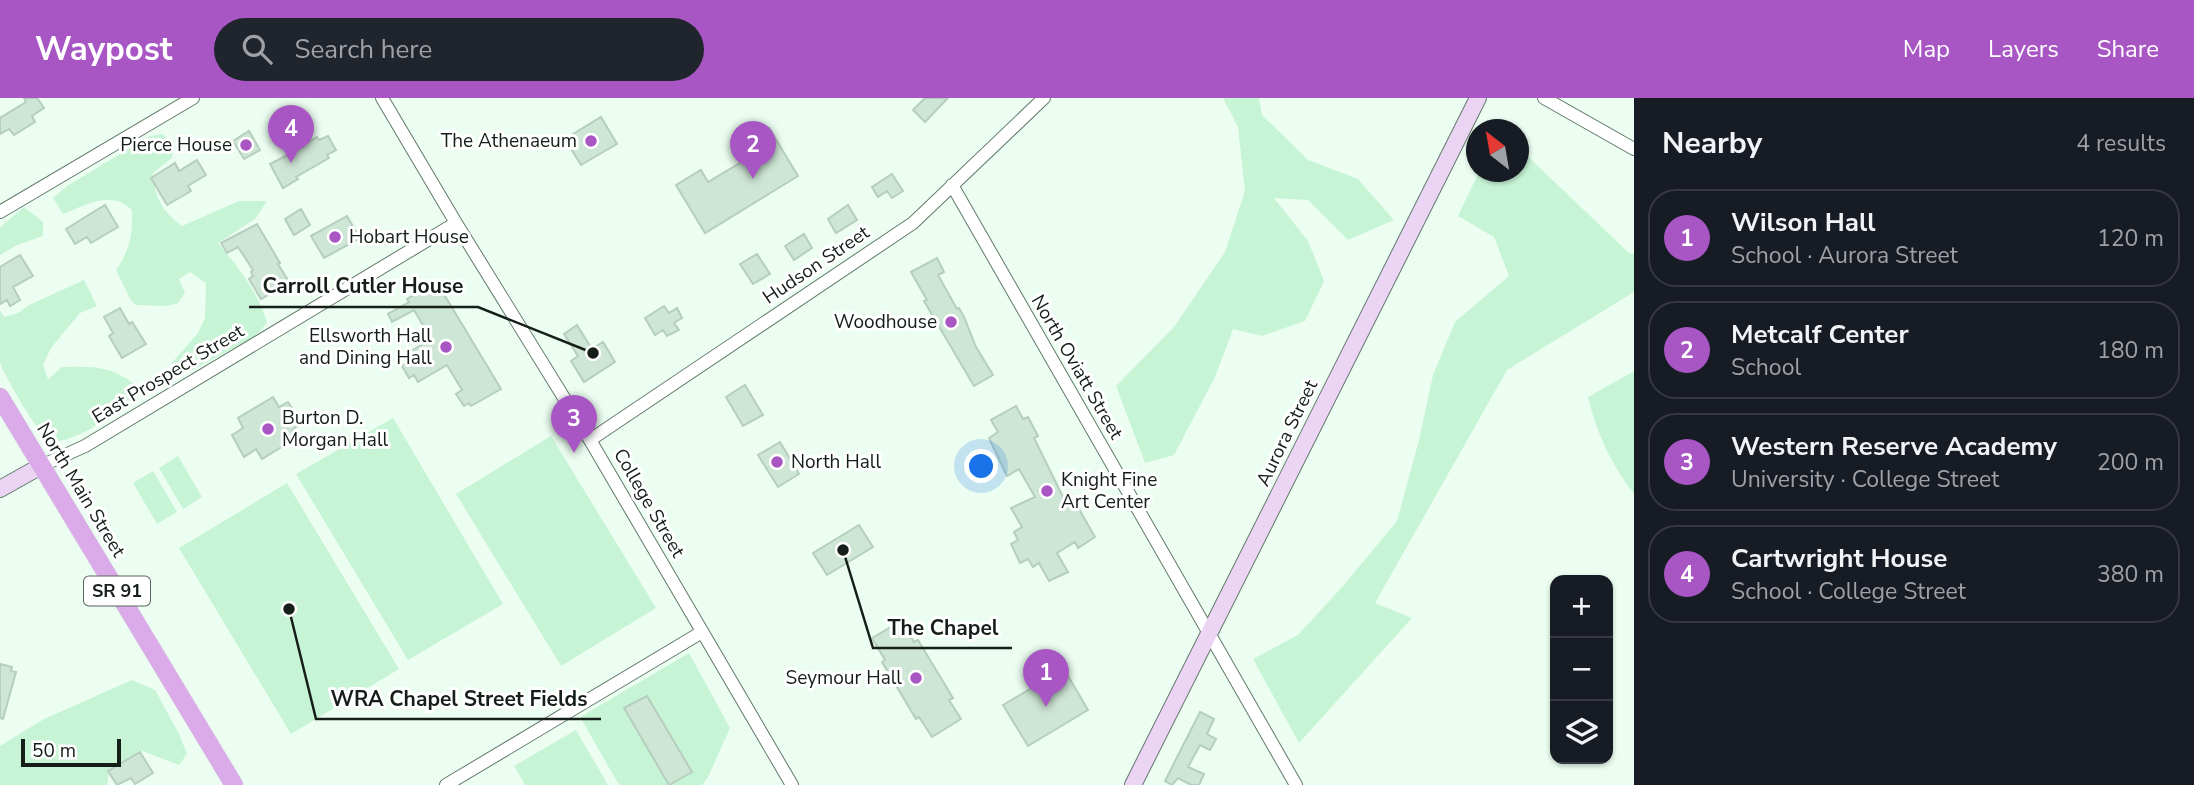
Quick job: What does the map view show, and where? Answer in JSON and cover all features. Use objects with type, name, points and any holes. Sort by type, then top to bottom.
[{"type":"main road","name":"North Main Street","points":[[0,397],[234,785]]},
{"type":"street","points":[[0,212],[193,98]]},
{"type":"street","name":"College Street","points":[[382,98],[590,440],[792,785]]},
{"type":"street","name":"Hudson Street","points":[[590,440],[913,223],[1044,98]]},
{"type":"street","name":"Aurora Street","points":[[1133,785],[1478,98]]},
{"type":"street","points":[[1544,98],[1634,149]]},
{"type":"street","name":"North Oviatt Street","points":[[952,186],[1296,785]]},
{"type":"street","name":"East Prospect Street","points":[[41,466],[85,446],[456,223]]},
{"type":"street","points":[[0,489],[41,466]]},
{"type":"street","points":[[446,785],[702,632]]},
{"type":"green space","points":[[1223,98],[1259,98],[1262,115],[1308,160],[1358,179],[1394,220],[1348,240],[1308,200],[1274,198],[1308,241],[1324,281],[1305,321],[1262,336],[1233,329],[1215,377],[1174,455],[1145,463],[1116,386],[1174,327],[1225,252],[1245,191],[1238,127]]},
{"type":"green space","points":[[163,134],[174,147],[172,158],[153,173],[155,189],[165,209],[182,226],[239,201],[267,201],[255,219],[218,243],[253,291],[267,323],[254,337],[189,372],[179,373],[171,364],[198,333],[205,318],[206,283],[190,272],[179,279],[185,293],[178,303],[167,306],[136,305],[130,299],[116,270],[130,242],[132,210],[116,200],[107,200],[89,203],[63,214],[53,198],[67,186],[140,142]]},
{"type":"green space","points":[[1529,158],[1629,253],[1634,254],[1634,292],[1507,370],[1375,603],[1412,618],[1299,743],[1253,659],[1298,635],[1397,521],[1433,375],[1455,322],[1509,276],[1494,237],[1458,216],[1474,182],[1529,182]]},
{"type":"green space","points":[[24,207],[43,222],[43,236],[17,245],[0,255],[0,227]]},
{"type":"green space","points":[[84,280],[97,306],[80,313],[51,348],[43,365],[48,379],[62,367],[105,369],[123,377],[142,391],[112,415],[84,432],[59,441],[49,440],[15,392],[0,363],[0,310],[4,317],[18,313],[29,305]]},
{"type":"green space","points":[[1634,371],[1634,494],[1606,448],[1588,397]]},
{"type":"green space","points":[[393,418],[503,604],[408,660],[296,474]]},
{"type":"green space","points":[[551,436],[656,608],[561,666],[456,494]]},
{"type":"green space","points":[[178,456],[202,497],[183,509],[159,468]]},
{"type":"green space","points":[[153,471],[177,512],[157,524],[133,483]]},
{"type":"green space","points":[[287,483],[399,669],[291,734],[179,548]]},
{"type":"green space","points":[[689,653],[730,728],[708,777],[702,785],[619,785],[580,717]]},
{"type":"green space","points":[[132,680],[155,690],[187,754],[179,765],[142,751],[109,771],[107,785],[0,785],[0,746],[44,719]]},
{"type":"green space","points":[[576,730],[608,785],[525,785],[514,766]]},
{"type":"building","points":[[24,98],[37,98],[44,108],[32,116],[35,122],[14,135],[9,129],[0,134],[0,118],[26,102]]},
{"type":"building","points":[[925,98],[948,98],[925,122],[913,110]]},
{"type":"building","name":"The Athenaeum","points":[[601,117],[617,144],[581,165],[565,139]]},
{"type":"building","points":[[769,128],[798,176],[705,233],[676,185],[701,170],[708,182],[753,155],[745,143]]},
{"type":"building","name":"Pierce House","points":[[249,131],[260,150],[244,159],[233,141]]},
{"type":"building","points":[[328,136],[336,150],[327,155],[329,158],[296,177],[298,179],[283,188],[270,164],[317,137],[319,140]]},
{"type":"building","points":[[197,160],[206,175],[188,186],[191,191],[167,205],[151,178],[175,163],[179,171]]},
{"type":"building","points":[[892,174],[903,191],[892,198],[887,191],[878,197],[872,187]]},
{"type":"building","points":[[105,205],[118,227],[91,243],[87,237],[75,244],[66,229]]},
{"type":"building","points":[[848,205],[857,220],[836,233],[828,219]]},
{"type":"building","points":[[301,209],[310,225],[294,235],[285,219]]},
{"type":"building","name":"Hobart House","points":[[347,216],[360,238],[324,258],[311,236]]},
{"type":"building","points":[[257,224],[289,282],[261,299],[249,279],[253,276],[253,270],[238,247],[227,253],[221,243]]},
{"type":"building","points":[[804,234],[812,248],[794,260],[785,246]]},
{"type":"building","points":[[757,254],[770,274],[753,284],[740,264]]},
{"type":"building","points":[[20,255],[33,276],[13,287],[20,300],[10,306],[7,300],[0,304],[0,267]]},
{"type":"building","name":"Woodhouse","points":[[937,258],[944,272],[938,275],[964,317],[976,347],[993,375],[974,386],[924,301],[927,300],[911,272]]},
{"type":"building","name":"Ellsworth Hall and Dining Hall","points":[[436,281],[501,389],[471,406],[469,403],[464,406],[456,394],[462,390],[447,365],[418,382],[414,375],[409,378],[402,366],[407,363],[403,356],[431,339],[414,310],[392,322],[388,314]]},
{"type":"building","points":[[664,306],[669,313],[677,308],[682,318],[674,323],[679,330],[667,336],[663,330],[655,335],[645,318]]},
{"type":"building","points":[[120,308],[146,344],[122,358],[109,336],[113,333],[104,317]]},
{"type":"building","points":[[577,325],[592,349],[603,342],[615,362],[584,382],[571,361],[578,356],[564,334]]},
{"type":"building","points":[[745,385],[763,415],[743,426],[726,397]]},
{"type":"building","name":"Burton D. Morgan Hall","points":[[273,397],[279,407],[288,402],[302,423],[292,430],[296,438],[262,459],[256,449],[244,457],[232,435],[243,428],[238,418]]},
{"type":"building","name":"Knight Fine Art Center","points":[[1016,406],[1023,419],[1028,417],[1038,436],[1034,438],[1064,499],[1071,495],[1095,537],[1078,548],[1075,542],[1057,553],[1068,572],[1049,581],[1039,563],[1033,567],[1028,559],[1020,563],[1011,544],[1018,540],[1014,532],[1022,527],[1011,508],[1035,497],[1019,469],[1007,476],[989,438],[998,432],[991,420]]},
{"type":"building","name":"North Hall","points":[[780,442],[799,474],[778,487],[758,455]]},
{"type":"building","points":[[859,525],[873,547],[827,575],[813,553]]},
{"type":"building","name":"Seymour Hall","points":[[901,621],[914,642],[918,640],[953,698],[949,700],[961,719],[932,737],[919,717],[916,719],[882,662],[885,660],[872,638]]},
{"type":"building","points":[[0,664],[12,667],[11,671],[16,672],[3,719],[0,718]]},
{"type":"building","points":[[1064,669],[1088,710],[1028,746],[1003,705]]},
{"type":"building","points":[[647,696],[692,772],[669,785],[624,708]]},
{"type":"building","points":[[1200,712],[1214,719],[1207,734],[1216,739],[1210,750],[1200,745],[1188,767],[1204,774],[1199,785],[1191,785],[1178,778],[1172,785],[1165,781]]},
{"type":"building","points":[[140,752],[153,773],[135,784],[131,778],[117,785],[108,771]]},
{"type":"place","name":"The Athenaeum","points":[[591,141]]},
{"type":"place","name":"Pierce House","points":[[246,145]]},
{"type":"place","name":"Cartwright House","points":[[291,163]]},
{"type":"place","name":"Metcalf Center","points":[[753,179]]},
{"type":"place","name":"Hobart House","points":[[335,237]]},
{"type":"place","name":"Woodhouse","points":[[951,322]]},
{"type":"place","name":"Ellsworth Hall and Dining Hall","points":[[446,347]]},
{"type":"place","name":"Carroll Cutler House","points":[[593,353]]},
{"type":"place","name":"Burton D. Morgan Hall","points":[[268,429]]},
{"type":"place","name":"Western Reserve Academy","points":[[574,453]]},
{"type":"place","name":"North Hall","points":[[777,462]]},
{"type":"place","name":"Knight Fine Art Center","points":[[1047,491]]},
{"type":"place","name":"The Chapel","points":[[843,550]]},
{"type":"place","name":"WRA Chapel Street Fields","points":[[289,609]]},
{"type":"place","name":"Seymour Hall","points":[[916,678]]},
{"type":"place","name":"Wilson Hall","points":[[1046,707]]}]
